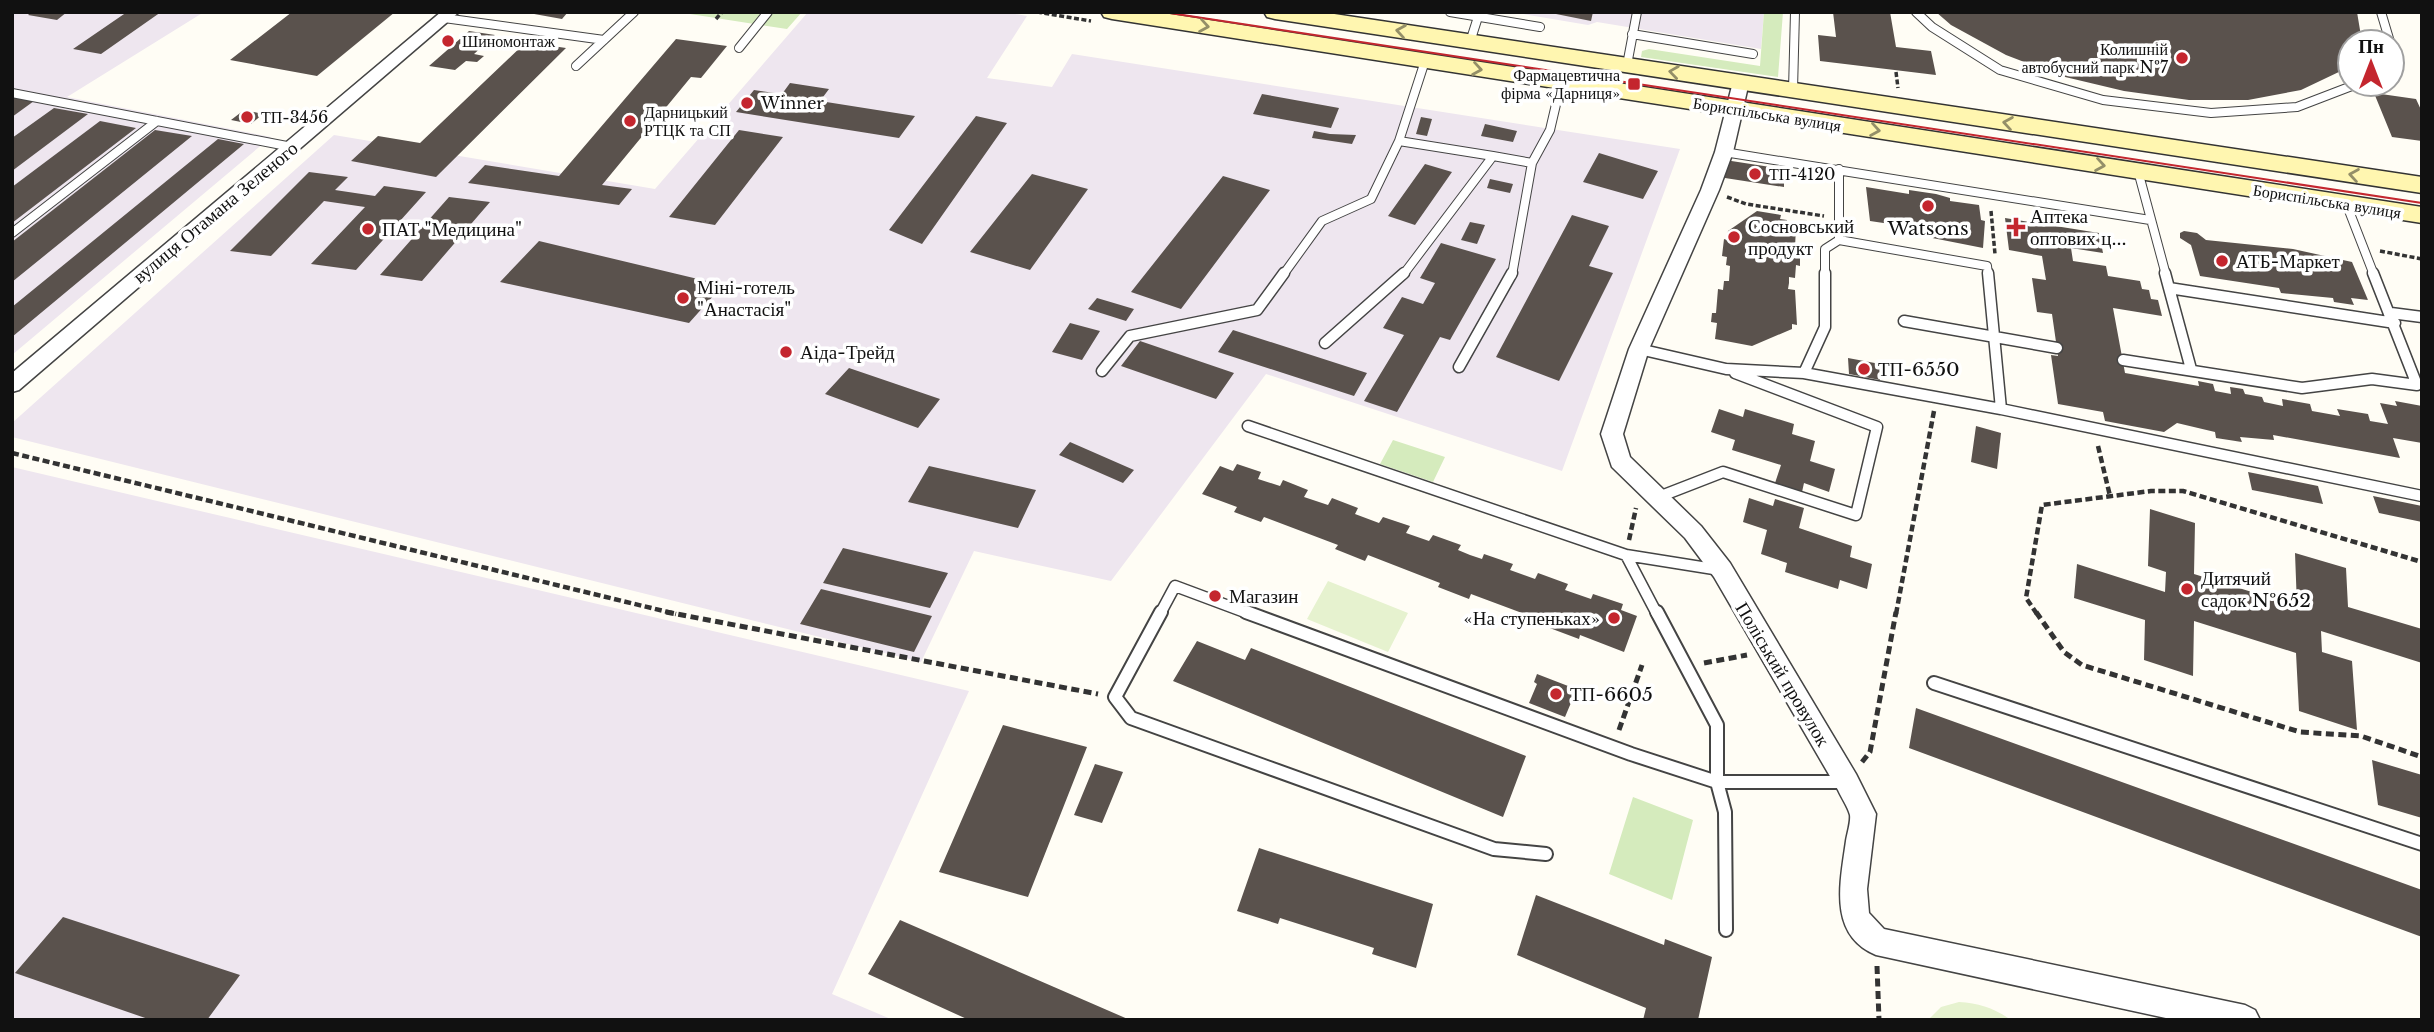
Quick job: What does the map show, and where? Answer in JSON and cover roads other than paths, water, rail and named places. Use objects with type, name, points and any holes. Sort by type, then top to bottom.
[{"type":"main road","name":"Бориспільська вулиця","points":[[1112,12],[2422,215]]},
{"type":"main road","name":"Бориспільська вулиця","points":[[1275,12],[1306,14],[1471,42],[2422,185]]},
{"type":"street","name":"вулиця Отамана Зеленого","points":[[12,385],[447,15]]},
{"type":"street","name":"Поліський провулок","points":[[1741,82],[1724,152],[1710,190],[1639,349],[1612,435],[1620,461],[1693,532],[1722,570],[1847,782],[1863,814],[1853,890],[1855,919],[1876,941],[2245,1020]]},
{"type":"lane","points":[[576,66],[634,12]]},
{"type":"lane","points":[[738,48],[768,12]]},
{"type":"lane","points":[[1450,12],[1540,26]]},
{"type":"lane","points":[[1627,65],[1637,12]]},
{"type":"lane","points":[[1793,90],[1796,12]]},
{"type":"lane","points":[[1916,12],[1932,27],[2000,71],[2103,100],[2223,112],[2297,107],[2336,92]]},
{"type":"lane","points":[[447,15],[604,40]]},
{"type":"lane","points":[[1471,42],[1478,17]]},
{"type":"lane","points":[[1632,34],[1753,54]]},
{"type":"lane","points":[[1102,371],[1129,336],[1257,310],[1322,221],[1371,198],[1399,141],[1424,61]]},
{"type":"lane","points":[[1459,367],[1512,275],[1532,163],[1550,130],[1561,83]]},
{"type":"lane","points":[[12,93],[292,147]]},
{"type":"lane","points":[[12,233],[157,121]]},
{"type":"lane","points":[[1399,141],[1532,163]]},
{"type":"lane","points":[[1724,152],[2150,219]]},
{"type":"lane","points":[[1325,344],[1402,276],[1493,156]]},
{"type":"lane","points":[[1839,169],[1839,240]]},
{"type":"lane","points":[[2138,171],[2191,369]]},
{"type":"lane","points":[[2123,360],[2302,388],[2372,379],[2417,386],[2366,248],[2346,203]]},
{"type":"lane","points":[[1804,373],[1825,327],[1825,250],[1839,240],[1986,266],[2001,408]]},
{"type":"lane","points":[[2169,288],[2393,318],[2422,317]]},
{"type":"lane","points":[[1904,321],[2057,348]]},
{"type":"lane","points":[[1639,349],[1726,369],[1877,427],[1856,515],[1723,472],[1648,491]]},
{"type":"lane","points":[[1726,369],[1804,373],[2001,408],[2422,496]]},
{"type":"lane","points":[[1248,426],[1626,555],[1722,570]]},
{"type":"lane","points":[[1626,555],[1717,725],[1717,782],[1725,813],[1726,930]]},
{"type":"lane","points":[[1546,854],[1494,849],[1131,718],[1115,697],[1175,586],[1612,747],[1717,782],[1847,782]]},
{"type":"lane","points":[[1934,683],[2422,844]]},
{"type":"tram line","points":[[1163,12],[2422,203]]},
{"type":"place","name":"Шиномонтаж","points":[[448,41]]},
{"type":"place","name":"Колишній автобусний парк №7","points":[[2182,58]]},
{"type":"place","name":"Фармацевтична фірма «Дарниця»","points":[[1634,84]]},
{"type":"place","name":"Winner","points":[[747,103]]},
{"type":"place","name":"ТП-3456","points":[[247,117]]},
{"type":"place","name":"Дарницький РТЦК та СП","points":[[630,121]]},
{"type":"place","name":"ТП-4120","points":[[1755,174]]},
{"type":"place","name":"Watsons","points":[[1928,206]]},
{"type":"place","name":"Аптека оптових ц...","points":[[2016,227]]},
{"type":"place","name":"ПАТ \"Медицина\"","points":[[368,229]]},
{"type":"place","name":"Сосновський продукт","points":[[1734,237]]},
{"type":"place","name":"АТБ-Маркет","points":[[2222,261]]},
{"type":"place","name":"Міні-готель \"Анастасія\"","points":[[683,298]]},
{"type":"place","name":"Аіда-Трейд","points":[[786,352]]},
{"type":"place","name":"ТП-6550","points":[[1864,369]]},
{"type":"place","name":"Дитячий садок №652","points":[[2187,589]]},
{"type":"place","name":"Магазин","points":[[1215,596]]},
{"type":"place","name":"«На ступеньках»","points":[[1614,618]]},
{"type":"place","name":"ТП-6605","points":[[1556,694]]}]
